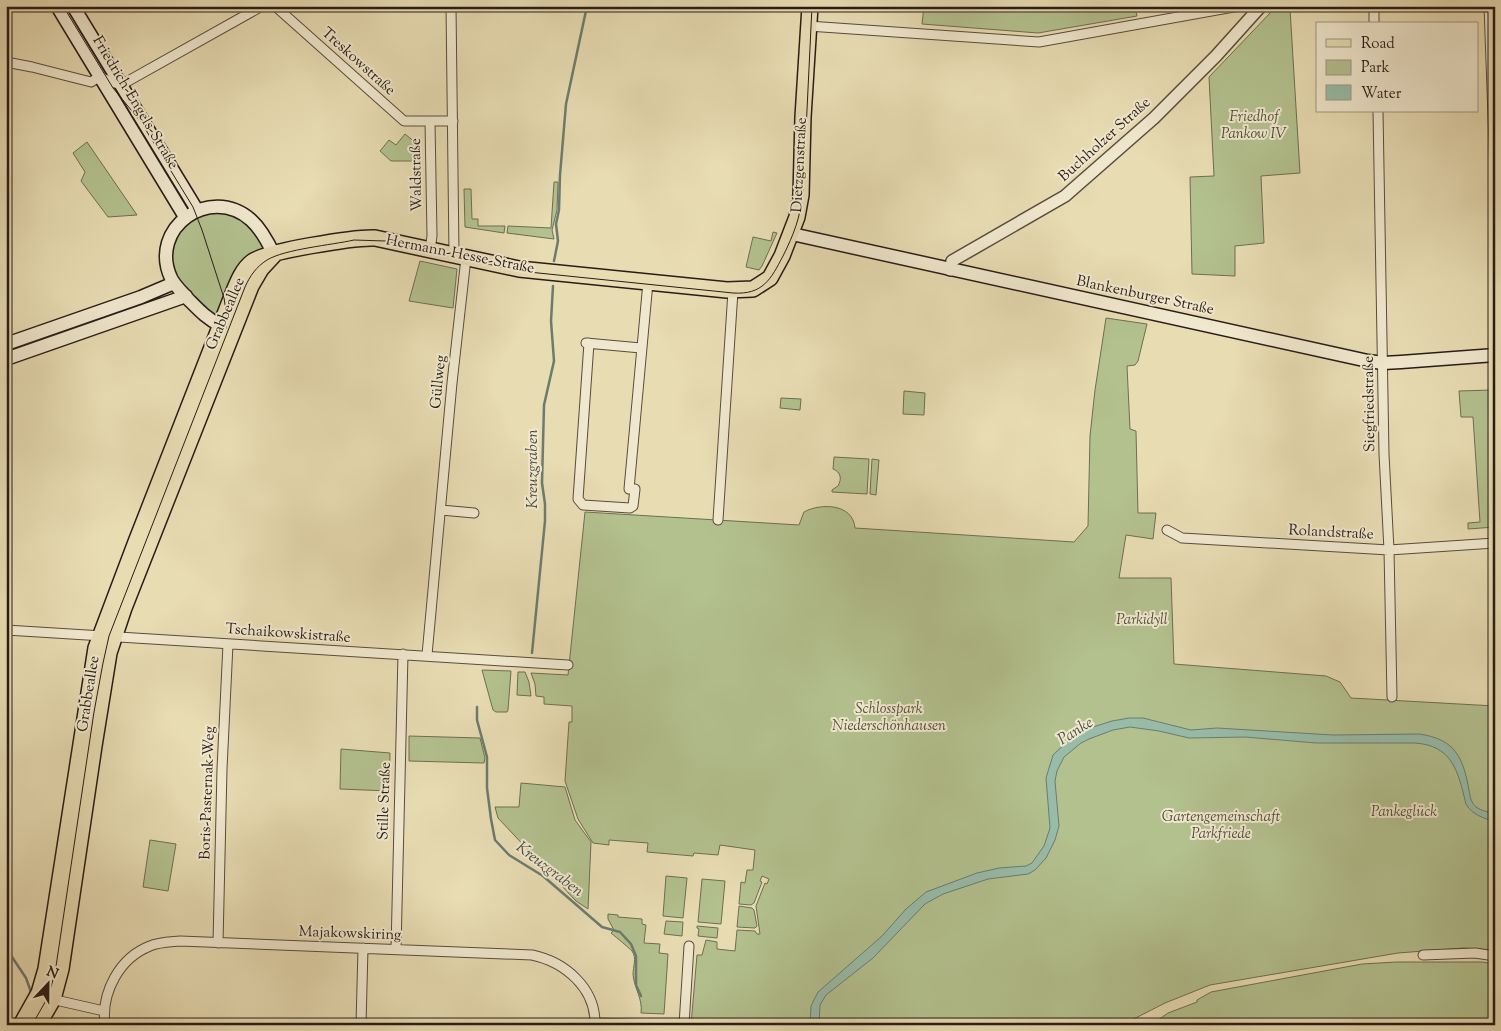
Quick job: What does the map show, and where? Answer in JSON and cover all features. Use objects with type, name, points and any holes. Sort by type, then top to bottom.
[{"type":"main road","name":"Friedrich-Engels-Straße","points":[[57,6],[185,217]]},
{"type":"main road","name":"Friedrich-Engels-Straße","points":[[73,6],[197,210]]},
{"type":"main road","name":"Dietzgenstraße","points":[[730,290],[753,289],[765,282],[773,273],[798,217],[801,195],[803,117],[810,6]]},
{"type":"main road","points":[[227,327],[211,321],[174,284],[168,266],[167,248],[173,232],[185,217],[197,210],[222,208],[240,213],[256,224],[274,255]]},
{"type":"main road","name":"Blankenburger Straße","points":[[792,234],[1268,340],[1383,363],[1495,355]]},
{"type":"main road","name":"Hermann-Hesse-Straße","points":[[274,255],[292,250],[365,238],[384,239],[519,269],[730,290]]},
{"type":"main road","name":"Grabbeallee","points":[[38,1025],[46,996],[46,969],[92,667],[107,636],[227,327],[236,286],[247,267],[258,258],[274,255]]},
{"type":"main road","points":[[6,344],[174,284]]},
{"type":"main road","points":[[6,359],[186,296]]},
{"type":"main road","name":"Grabbeallee","points":[[20,1025],[46,996]]},
{"type":"street","points":[[6,62],[91,82],[100,77],[120,84],[262,6]]},
{"type":"street","name":"Treskowstraße","points":[[275,6],[404,121],[430,122]]},
{"type":"street","points":[[451,6],[453,121],[460,256]]},
{"type":"street","points":[[808,26],[1040,42],[1240,6]]},
{"type":"street","name":"Buchholzer Straße","points":[[950,270],[952,261],[1065,196],[1154,118],[1216,56],[1261,6]]},
{"type":"street","points":[[1374,6],[1374,22]]},
{"type":"street","points":[[1489,6],[1495,172]]},
{"type":"street","name":"Siegfriedstraße","points":[[1378,112],[1384,454],[1389,550],[1392,697]]},
{"type":"street","name":"Waldstraße","points":[[430,250],[432,236],[430,122],[453,121]]},
{"type":"street","name":"Güllweg","points":[[427,655],[452,383],[460,256]]},
{"type":"street","points":[[641,348],[588,343],[578,499],[583,505],[630,508],[633,506],[634,489],[629,489],[648,282]]},
{"type":"street","points":[[718,520],[730,290]]},
{"type":"street","points":[[441,510],[474,513]]},
{"type":"street","name":"Rolandstraße","points":[[1167,530],[1182,538],[1389,550],[1495,543]]},
{"type":"street","name":"Tschaikowskistraße","points":[[6,630],[568,665]]},
{"type":"street","name":"Boris-Pasternak-Weg","points":[[218,942],[222,769],[228,644]]},
{"type":"street","name":"Stille Straße","points":[[396,949],[403,654]]},
{"type":"street","name":"Majakowskiring","points":[[105,1025],[104,1010],[106,996],[116,975],[127,962],[141,950],[151,945],[180,941],[532,955],[551,960],[564,967],[581,984],[591,1004],[595,1024],[655,1025]]},
{"type":"street","points":[[684,1025],[689,946]]},
{"type":"street","points":[[361,1025],[363,948]]},
{"type":"street","points":[[1423,955],[1475,954],[1495,956]]},
{"type":"street","points":[[46,996],[104,1010]]},
{"type":"green space","points":[[924,6],[1135,6],[1137,16],[1038,33],[922,24]]},
{"type":"green space","name":"Friedhof Pankow IV","points":[[1290,9],[1300,173],[1261,176],[1264,243],[1235,246],[1235,276],[1192,274],[1190,177],[1214,176],[1209,77],[1272,11]]},
{"type":"green space","points":[[405,134],[416,143],[416,161],[391,161],[380,151],[389,140],[396,145]]},
{"type":"green space","points":[[87,142],[137,215],[108,217],[81,181],[85,172],[73,153]]},
{"type":"green space","points":[[554,182],[558,182],[557,210],[552,230],[554,239],[507,233],[508,226],[551,228]]},
{"type":"green space","points":[[464,189],[471,189],[472,219],[478,219],[478,226],[505,226],[504,233],[465,227]]},
{"type":"green space","points":[[209,212],[230,213],[253,226],[265,247],[217,316],[208,311],[179,280],[174,270],[171,253],[174,243],[185,224]]},
{"type":"green space","points":[[773,232],[777,233],[759,270],[746,267],[753,237],[771,241]]},
{"type":"green space","points":[[420,261],[457,269],[453,308],[409,301]]},
{"type":"green space","name":"Schlosspark Niederschönhausen","points":[[1106,318],[1147,324],[1138,361],[1135,365],[1127,366],[1130,429],[1136,431],[1138,513],[1156,513],[1153,539],[1126,535],[1119,578],[1171,578],[1174,664],[1326,676],[1340,682],[1351,698],[1495,706],[1495,950],[1463,948],[1398,953],[1210,985],[1165,1003],[1122,1025],[691,1025],[697,955],[702,955],[706,940],[717,942],[717,949],[735,951],[737,930],[755,931],[757,934],[760,934],[756,906],[765,883],[767,884],[769,879],[762,876],[760,881],[762,882],[754,903],[751,905],[739,904],[741,882],[745,883],[747,870],[753,870],[755,850],[720,845],[718,855],[694,853],[693,856],[647,852],[648,843],[609,840],[609,845],[593,843],[578,819],[565,781],[569,722],[572,722],[572,706],[544,704],[544,697],[536,696],[535,684],[531,673],[568,675],[585,512],[799,525],[804,512],[818,507],[835,507],[848,514],[853,520],[855,528],[1074,542],[1088,526],[1090,436]]},
{"type":"green space","points":[[1491,390],[1492,401],[1495,401],[1495,527],[1468,529],[1468,523],[1480,522],[1473,417],[1461,417],[1459,391]]},
{"type":"green space","points":[[904,391],[925,393],[924,415],[903,414]]},
{"type":"green space","points":[[781,398],[801,399],[800,410],[780,408]]},
{"type":"green space","points":[[834,457],[869,459],[867,494],[832,492],[840,481],[838,472],[833,469]]},
{"type":"green space","points":[[872,459],[879,460],[876,495],[870,494]]},
{"type":"green space","points":[[482,670],[511,671],[507,712],[496,712],[493,710]]},
{"type":"green space","points":[[518,672],[525,672],[531,696],[517,695]]},
{"type":"green space","points":[[409,736],[480,738],[485,758],[484,763],[409,761]]},
{"type":"green space","points":[[341,749],[390,753],[389,791],[340,789]]},
{"type":"green space","points":[[521,783],[565,787],[575,820],[591,842],[588,909],[576,901],[498,818],[495,807],[519,807]]},
{"type":"green space","points":[[150,840],[176,844],[168,891],[143,887]]},
{"type":"green space","points":[[666,876],[687,878],[683,918],[663,916]]},
{"type":"green space","points":[[702,879],[725,881],[721,924],[698,922]]},
{"type":"green space","points":[[739,906],[754,910],[757,926],[755,928],[737,927]]},
{"type":"green space","points":[[608,914],[618,915],[618,917],[642,919],[642,924],[646,925],[644,943],[660,944],[659,953],[668,954],[664,1014],[641,1013],[641,1003],[633,974],[635,960],[632,951],[611,933],[614,930],[608,919]]},
{"type":"green space","points":[[666,921],[683,922],[682,936],[664,934]]},
{"type":"green space","points":[[697,926],[718,928],[717,938],[698,936],[699,929]]},
{"type":"green space","points":[[1482,962],[1495,964],[1495,1025],[1151,1025],[1168,1013],[1197,1002],[1197,1000],[1211,992],[1362,964]]},
{"type":"water","points":[[1129,718],[1143,718],[1191,730],[1217,728],[1333,735],[1419,734],[1431,736],[1449,745],[1455,752],[1464,768],[1473,804],[1480,810],[1495,814],[1495,822],[1479,816],[1469,808],[1452,762],[1437,749],[1427,745],[1414,743],[1316,743],[1245,737],[1189,738],[1130,727],[1113,730],[1081,743],[1064,757],[1057,771],[1055,781],[1059,826],[1055,840],[1046,858],[1035,870],[1028,874],[988,879],[943,894],[925,904],[873,958],[826,995],[820,1005],[819,1025],[810,1025],[811,1006],[818,992],[882,936],[906,909],[926,892],[977,873],[999,868],[1026,866],[1032,863],[1044,846],[1050,828],[1046,778],[1053,755],[1071,738],[1087,729]]},
{"type":"waterway","name":"Kreuzgraben","points":[[554,261],[558,241],[556,224],[559,210],[566,104],[587,6]]},
{"type":"waterway","name":"Kreuzgraben","points":[[532,653],[545,521],[542,483],[544,405],[554,361],[551,321],[553,286]]},
{"type":"waterway","name":"Kreuzgraben","points":[[477,707],[477,720],[487,757],[487,788],[495,840],[509,855],[543,876],[602,927],[620,932],[631,944],[636,956],[636,985],[641,996]]},
{"type":"waterway","points":[[6,927],[8,930],[8,951],[26,978],[31,992]]},
{"type":"tram line","points":[[63,6],[113,88],[141,122],[193,207],[224,298],[226,328]]},
{"type":"tram line","points":[[32,1025],[48,997],[55,973],[94,712],[109,636],[245,287],[254,272],[267,260],[297,250],[354,240],[386,241],[519,271],[733,293],[743,293],[759,288],[770,278],[783,256],[796,226],[802,202],[812,6]]},
{"type":"park label","name":"Parkidyll","points":[[1142,620]]},
{"type":"park label","name":"Pankeglück","points":[[1404,812]]},
{"type":"park label","name":"Gartengemeinschaft Parkfriede","points":[[1221,826]]},
{"type":"water label","name":"Panke","points":[[1076,732]]}]
